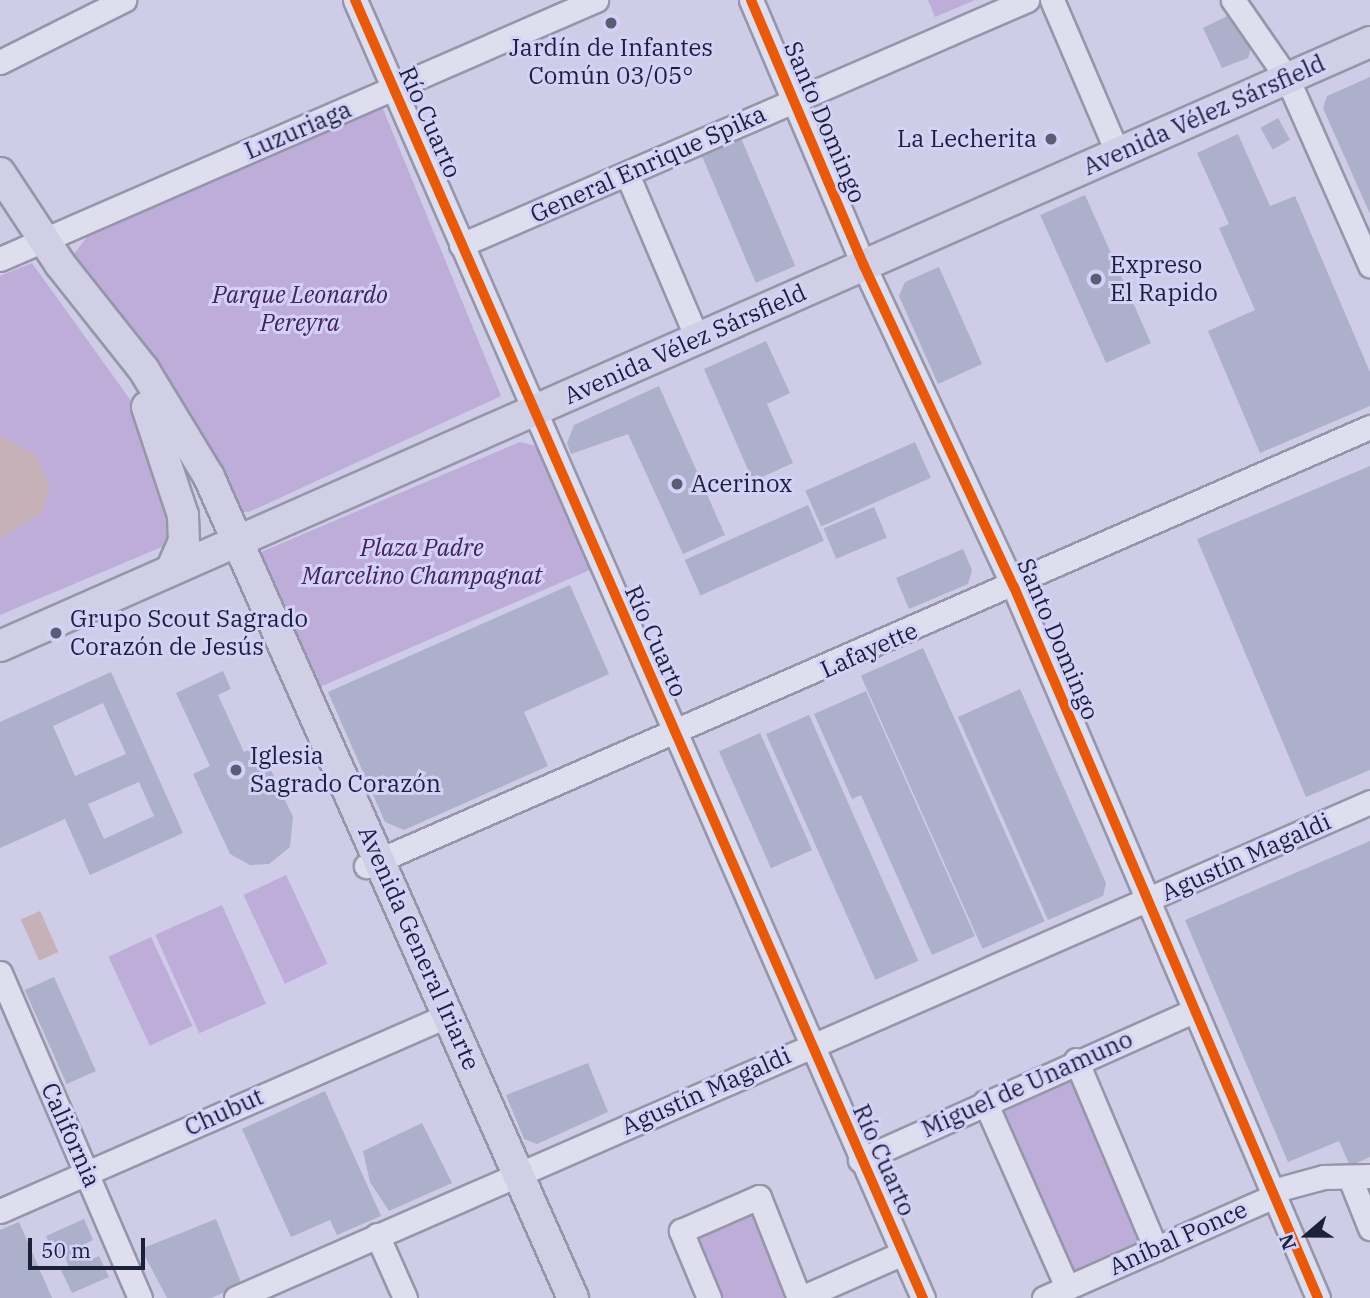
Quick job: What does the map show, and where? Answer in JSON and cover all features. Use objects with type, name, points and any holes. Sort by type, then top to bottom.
[{"type":"main road","name":"Avenida Vélez Sársfield","points":[[0,646],[1370,42]]},
{"type":"main road","name":"Avenida General Iriarte","points":[[0,173],[36,243],[144,400],[231,543]]},
{"type":"main road","name":"Avenida General Iriarte","points":[[0,204],[144,370],[231,543],[373,863],[510,1177],[554,1298]]},
{"type":"main road","points":[[144,400],[183,515],[184,541],[171,570]]},
{"type":"main road","name":"Avenida General Iriarte","points":[[510,1177],[573,1298]]},
{"type":"street","points":[[0,62],[124,0]]},
{"type":"street","name":"Río Cuarto","points":[[355,0],[530,411],[675,735],[809,1046],[923,1298]]},
{"type":"street","name":"Luzuriaga","points":[[0,259],[596,0]]},
{"type":"street","name":"Santo Domingo","points":[[751,0],[791,101],[864,266],[1014,587],[1318,1298]]},
{"type":"street","name":"General Enrique Spika","points":[[461,245],[1027,0]]},
{"type":"street","points":[[1052,0],[1117,152]]},
{"type":"street","points":[[1233,0],[1287,78],[1370,265]]},
{"type":"street","points":[[627,174],[697,338]]},
{"type":"street","name":"Lafayette","points":[[373,863],[1014,587],[1370,427]]},
{"type":"street","name":"Agustín Magaldi","points":[[236,1298],[1370,802]]},
{"type":"street","name":"California","points":[[0,973],[140,1298]]},
{"type":"street","name":"Miguel de Unamuno","points":[[860,1160],[1076,1060],[1195,1010]]},
{"type":"street","name":"Chubut","points":[[0,1211],[441,1018]]},
{"type":"street","points":[[1076,1060],[1156,1249]]},
{"type":"street","points":[[985,1102],[1067,1287]]},
{"type":"street","name":"Aníbal Ponce","points":[[1044,1298],[1156,1249],[1273,1193],[1324,1177],[1360,1177]]},
{"type":"street","points":[[1360,1177],[1370,1228]]},
{"type":"street","points":[[709,1298],[681,1231],[759,1197],[800,1298],[903,1253]]},
{"type":"street","points":[[377,1235],[405,1298]]},
{"type":"green space","points":[[928,0],[975,0],[935,17]]},
{"type":"green space","name":"Parque Leonardo Pereyra","points":[[381,104],[501,396],[249,512],[233,511],[70,259],[87,237]]},
{"type":"green space","points":[[32,263],[129,398],[159,455],[173,507],[169,544],[0,615],[0,276]]},
{"type":"green space","name":"Plaza Padre Marcelino Champagnat","points":[[520,442],[536,446],[592,569],[315,689],[254,555]]},
{"type":"green space","points":[[286,875],[327,964],[285,984],[243,895]]},
{"type":"green space","points":[[222,905],[266,1004],[199,1033],[155,935]]},
{"type":"green space","points":[[151,937],[192,1026],[150,1046],[108,957]]},
{"type":"green space","points":[[1074,1073],[1149,1241],[1071,1276],[996,1108]]},
{"type":"green space","points":[[751,1211],[788,1298],[718,1298],[692,1237]]},
{"type":"shaded area","points":[[0,435],[36,456],[50,487],[42,513],[0,539]]},
{"type":"shaded area","points":[[40,911],[58,952],[39,961],[21,920]]},
{"type":"building","points":[[1227,16],[1251,49],[1248,58],[1222,68],[1203,28]]},
{"type":"building","points":[[1370,77],[1370,214],[1323,108],[1327,96]]},
{"type":"building","points":[[1278,118],[1290,140],[1273,150],[1261,128]]},
{"type":"building","points":[[1238,134],[1270,206],[1295,196],[1370,372],[1370,406],[1260,453],[1208,331],[1255,310],[1219,228],[1229,224],[1197,153]]},
{"type":"building","points":[[741,138],[795,266],[756,283],[701,155]]},
{"type":"building","name":"Expreso El Rapido","points":[[1085,195],[1151,343],[1106,363],[1040,215]]},
{"type":"building","points":[[939,267],[982,364],[938,384],[899,296],[905,282]]},
{"type":"building","points":[[766,341],[790,393],[767,404],[793,463],[753,481],[704,369]]},
{"type":"building","name":"Acerinox","points":[[659,386],[725,535],[683,554],[628,434],[571,454],[567,443],[574,425]]},
{"type":"building","points":[[915,442],[931,478],[821,526],[805,491]]},
{"type":"building","points":[[1370,466],[1370,770],[1306,797],[1197,539]]},
{"type":"building","points":[[808,505],[824,541],[701,596],[685,560]]},
{"type":"building","points":[[874,507],[887,537],[836,559],[823,528]]},
{"type":"building","points":[[963,549],[972,570],[968,584],[909,609],[896,578]]},
{"type":"building","points":[[570,585],[609,674],[524,712],[548,766],[404,830],[385,822],[328,692]]},
{"type":"building","points":[[923,648],[1045,921],[982,949],[861,676]]},
{"type":"building","name":"Iglesia Sagrado Corazón","points":[[223,671],[231,689],[218,695],[244,752],[259,745],[293,817],[290,847],[269,864],[250,865],[230,854],[193,774],[210,766],[176,693]]},
{"type":"building","points":[[111,672],[183,833],[90,875],[65,819],[0,848],[0,722]],"holes":[[[103,703],[126,754],[75,776],[53,726]],[[139,782],[154,816],[104,839],[88,804]]]},
{"type":"building","points":[[1020,689],[1106,883],[1103,896],[1048,920],[958,717]]},
{"type":"building","points":[[866,691],[975,936],[932,955],[861,795],[852,799],[814,714]]},
{"type":"building","points":[[809,715],[918,961],[875,980],[766,734]]},
{"type":"building","points":[[760,733],[812,850],[771,868],[719,751]]},
{"type":"building","points":[[1370,841],[1370,1157],[1350,1166],[1339,1141],[1288,1162],[1185,920]]},
{"type":"building","points":[[54,977],[96,1071],[67,1084],[25,990]]},
{"type":"building","points":[[588,1063],[608,1112],[537,1144],[524,1139],[506,1095]]},
{"type":"building","points":[[325,1091],[381,1216],[337,1235],[330,1220],[291,1237],[242,1129]]},
{"type":"building","points":[[422,1123],[452,1183],[389,1211],[370,1182],[363,1151]]},
{"type":"building","points":[[84,1219],[93,1240],[83,1245],[90,1260],[99,1256],[109,1277],[72,1293],[61,1270],[69,1267],[64,1254],[55,1258],[46,1236]]},
{"type":"building","points":[[216,1219],[242,1285],[211,1298],[167,1298],[141,1249]]},
{"type":"building","points":[[19,1222],[52,1298],[0,1298],[0,1230]]},
{"type":"cycle path","points":[[355,0],[923,1298]]},
{"type":"cycle path","points":[[751,0],[864,266],[1014,587],[1318,1298]]},
{"type":"place","name":"Jardín de Infantes Común 03/05°","points":[[611,23]]},
{"type":"place","name":"La Lecherita","points":[[1051,139]]},
{"type":"place","name":"Expreso El Rapido","points":[[1096,279]]},
{"type":"place","name":"Acerinox","points":[[677,484]]},
{"type":"place","name":"Grupo Scout Sagrado Corazón de Jesús","points":[[56,633]]},
{"type":"place","name":"Iglesia Sagrado Corazón","points":[[236,770]]}]
